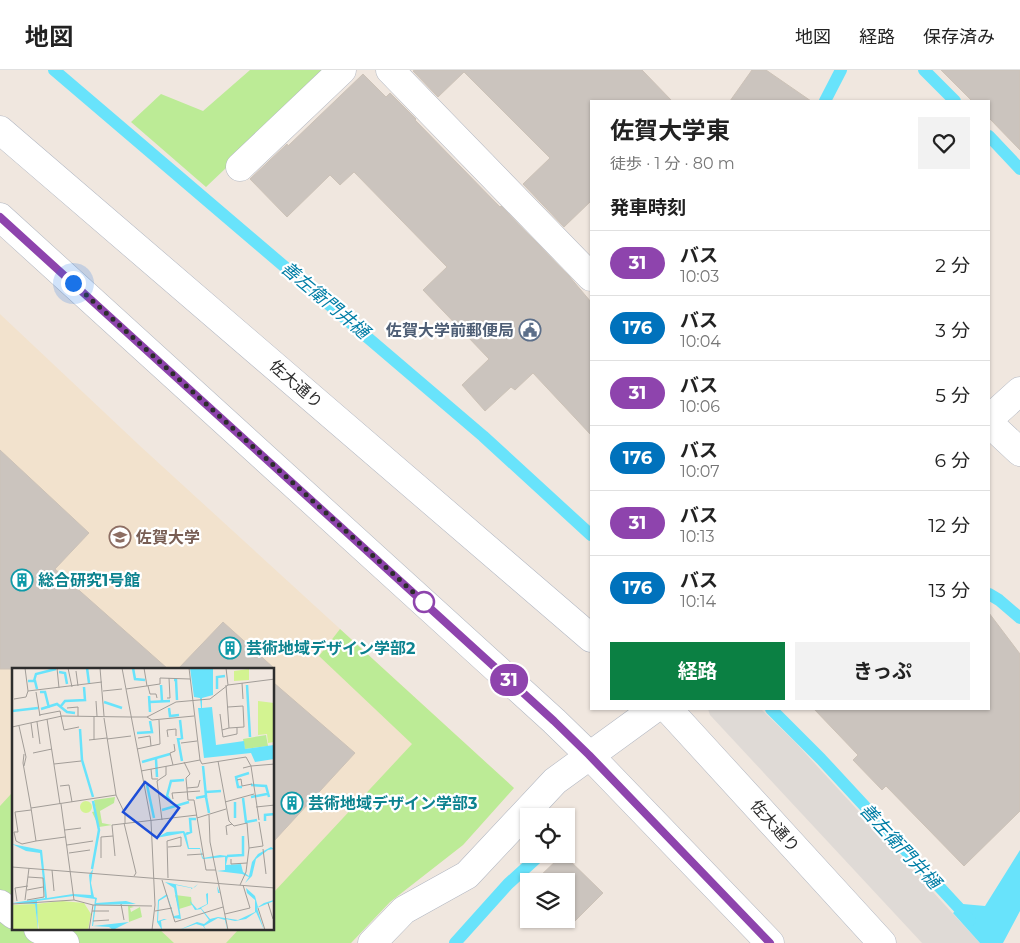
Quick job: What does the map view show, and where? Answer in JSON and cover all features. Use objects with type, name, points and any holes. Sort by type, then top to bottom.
[{"type":"main road","points":[[240,167],[342,70]]},
{"type":"main road","points":[[390,70],[590,276]]},
{"type":"main road","name":"佐大通り","points":[[0,130],[590,637]]},
{"type":"main road","points":[[0,217],[554,721],[770,943]]},
{"type":"main road","points":[[990,420],[1020,391]]},
{"type":"main road","points":[[990,422],[1020,452]]},
{"type":"main road","points":[[372,943],[404,910],[467,875],[555,781],[653,710]]},
{"type":"main road","name":"佐大通り","points":[[669,710],[882,943]]},
{"type":"main road","points":[[0,904],[12,913]]},
{"type":"main road","points":[[40,930],[65,943]]},
{"type":"shaded area","name":"佐賀大学","points":[[0,314],[139,445],[514,788],[463,845],[390,902],[351,943],[0,943]]},
{"type":"shaded area","points":[[708,710],[762,710],[795,742],[980,943],[922,943],[710,715]]},
{"type":"green space","points":[[250,70],[329,70],[206,187],[131,122],[161,94],[203,111]]},
{"type":"green space","points":[[340,629],[514,788],[463,845],[390,902],[351,943],[226,943],[238,930],[275,930],[275,891],[412,744],[319,656]]},
{"type":"green space","points":[[12,795],[12,930],[160,930],[174,943],[0,943],[0,806]]},
{"type":"water","points":[[1020,850],[1020,911],[1003,943],[980,943],[953,913],[963,904],[985,906]]},
{"type":"building","points":[[642,70],[671,100],[590,100],[590,202],[564,227],[523,184],[550,158],[464,72],[438,97],[413,71]]},
{"type":"building","points":[[752,70],[766,70],[810,100],[731,100]]},
{"type":"building","points":[[941,70],[1020,70],[1020,150],[990,119],[990,100],[971,100]]},
{"type":"building","points":[[363,74],[386,97],[390,93],[569,276],[590,301],[590,434],[533,373],[515,390],[511,387],[485,411],[462,385],[489,359],[423,290],[447,267],[354,172],[340,185],[330,175],[287,217],[250,179],[287,144],[288,146]]},
{"type":"building","points":[[0,450],[89,533],[55,569],[167,668],[0,669]]},
{"type":"building","points":[[990,614],[1020,654],[1020,811],[964,866],[886,786],[882,790],[853,760],[858,755],[815,710],[990,710]]},
{"type":"building","name":"芸術地域デザイン学部2","points":[[223,622],[274,668],[179,668]]},
{"type":"building","name":"芸術地域デザイン学部3","points":[[275,684],[355,753],[275,840]]},
{"type":"building","points":[[554,863],[572,863],[603,893],[575,921],[575,873],[543,873]]},
{"type":"waterway","name":"善左衛門井樋","points":[[54,70],[483,436],[590,534]]},
{"type":"waterway","points":[[826,100],[841,70]]},
{"type":"waterway","points":[[924,70],[954,100]]},
{"type":"waterway","points":[[990,137],[1020,169]]},
{"type":"waterway","points":[[990,595],[1020,618]]},
{"type":"waterway","name":"善左衛門井樋","points":[[772,710],[821,759],[970,920]]},
{"type":"waterway","points":[[455,943],[508,884],[531,863]]},
{"type":"bus line","name":"31","points":[[0,217],[554,721],[770,943]]},
{"type":"place","name":"佐賀大学前郵便局","points":[[530,330]]},
{"type":"place","name":"佐賀大学","points":[[120,537]]},
{"type":"place","name":"総合研究1号館","points":[[22,580]]},
{"type":"place","name":"芸術地域デザイン学部2","points":[[230,648]]},
{"type":"place","name":"芸術地域デザイン学部3","points":[[292,803]]},
{"type":"route","points":[[73,283],[424,602]]}]
